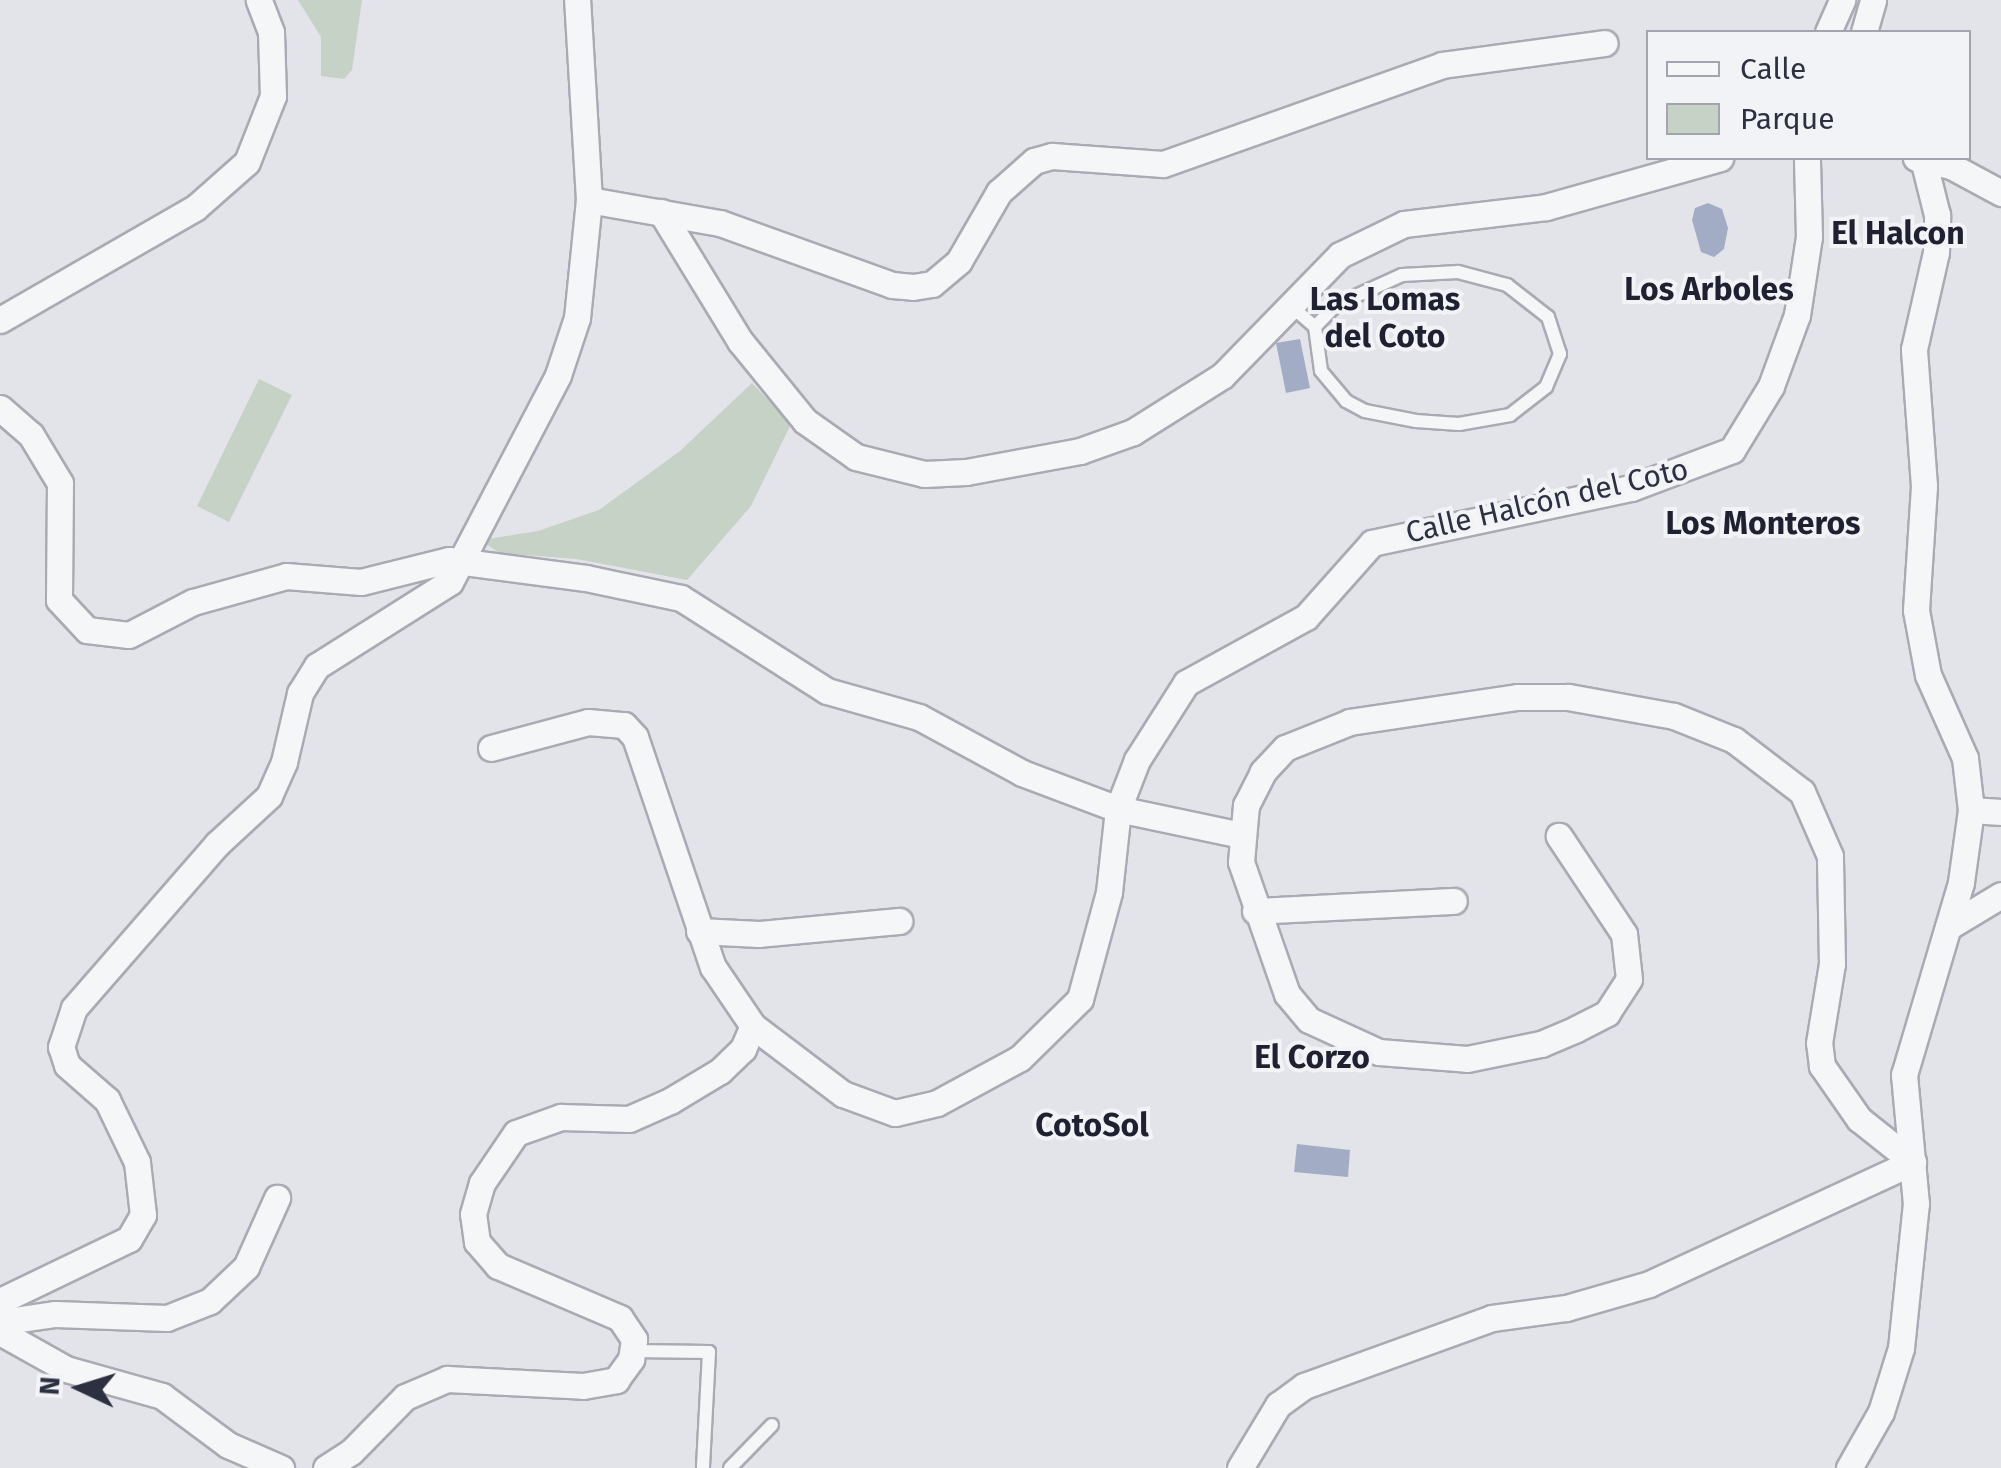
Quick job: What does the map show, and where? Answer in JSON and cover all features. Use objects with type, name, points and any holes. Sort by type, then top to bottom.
[{"type":"street","points":[[0,320],[195,208],[247,162],[273,96],[271,32],[259,0]]},
{"type":"street","points":[[0,1301],[74,1262],[106,1253],[138,1228],[144,1200],[137,1162],[107,1100],[67,1064],[63,1028],[217,844],[269,796],[284,762],[300,693],[317,666],[437,596],[460,561],[558,375],[577,318],[589,200],[577,0]]},
{"type":"street","points":[[1829,30],[1842,0]]},
{"type":"street","points":[[1865,30],[1873,0]]},
{"type":"street","points":[[589,200],[773,238],[892,285],[932,284],[959,261],[1016,172],[1034,161],[1052,156],[1163,164],[1442,66],[1605,44]]},
{"type":"street","points":[[661,212],[740,341],[805,421],[856,457],[924,474],[1014,465],[1133,432],[1222,376],[1340,255],[1404,224],[1546,207],[1713,160]]},
{"type":"street","name":"Calle Halcón del Coto","points":[[491,748],[588,722],[624,725],[634,736],[698,931],[730,998],[753,1026],[843,1094],[895,1113],[938,1103],[1020,1058],[1080,999],[1109,892],[1118,809],[1137,760],[1186,683],[1306,617],[1372,543],[1631,488],[1732,450],[1771,386],[1797,315],[1810,237],[1807,160]]},
{"type":"street","points":[[1849,1468],[1881,1412],[1902,1348],[1916,1204],[1904,1076],[1948,927],[1970,810],[1965,758],[1928,675],[1916,610],[1924,486],[1914,349],[1936,252],[1937,214],[1921,160]]},
{"type":"street","points":[[1925,160],[2001,193]]},
{"type":"street","points":[[0,408],[31,435],[60,483],[60,600],[86,630],[129,635],[260,580],[361,582],[460,561],[681,598],[827,691],[919,717],[1022,773],[1118,809],[1241,835]]},
{"type":"street","points":[[1559,836],[1624,934],[1629,979],[1607,1013],[1501,1055],[1467,1060],[1378,1052],[1310,1020],[1288,994],[1240,862],[1246,805],[1285,748],[1350,722],[1517,697],[1568,697],[1674,716],[1734,740],[1802,792],[1830,856],[1832,964],[1820,1043],[1822,1066],[1859,1120],[1914,1162]]},
{"type":"street","points":[[1970,810],[2001,812]]},
{"type":"street","points":[[1948,927],[2001,895]]},
{"type":"street","points":[[1256,911],[1454,901]]},
{"type":"street","points":[[698,931],[758,934],[899,921]]},
{"type":"street","points":[[326,1468],[351,1452],[405,1397],[447,1379],[583,1386],[616,1380],[634,1339],[620,1318],[498,1266],[477,1242],[473,1214],[482,1183],[516,1133],[561,1118],[629,1119],[670,1101],[720,1070],[743,1049],[753,1026]]},
{"type":"street","points":[[1240,1468],[1278,1405],[1304,1386],[1492,1318],[1566,1308],[1649,1284],[1914,1162]]},
{"type":"street","points":[[0,1322],[55,1314],[167,1318],[210,1301],[246,1267],[276,1198]]},
{"type":"street","points":[[0,1332],[66,1369],[162,1396],[228,1446],[281,1468]]},
{"type":"lane","points":[[1291,306],[1316,327],[1321,371],[1346,401],[1416,421],[1459,424],[1510,415],[1546,387],[1560,354],[1548,316],[1507,285],[1458,272],[1402,275],[1336,304],[1316,327]]},
{"type":"lane","points":[[632,1351],[709,1352],[703,1468]]},
{"type":"lane","points":[[730,1468],[772,1425]]},
{"type":"green space","points":[[298,0],[362,0],[352,70],[344,79],[321,76],[321,37]]},
{"type":"green space","points":[[259,379],[292,395],[229,522],[197,506]]},
{"type":"green space","points":[[752,383],[791,424],[751,506],[687,580],[577,559],[499,553],[481,540],[538,531],[599,510],[680,451]]},
{"type":"water","points":[[1708,203],[1722,209],[1728,228],[1724,249],[1714,257],[1701,252],[1692,220],[1695,208]]},
{"type":"water","points":[[1300,339],[1310,388],[1286,393],[1276,343]]},
{"type":"water","points":[[1297,1144],[1350,1150],[1348,1177],[1294,1172]]},
{"type":"district","name":"El Halcon","points":[[1898,233]]},
{"type":"district","name":"Los Arboles","points":[[1709,289]]},
{"type":"district","name":"Las Lomas del Coto","points":[[1385,318]]},
{"type":"district","name":"Los Monteros","points":[[1763,523]]},
{"type":"district","name":"El Corzo","points":[[1312,1057]]},
{"type":"district","name":"CotoSol","points":[[1092,1125]]}]
